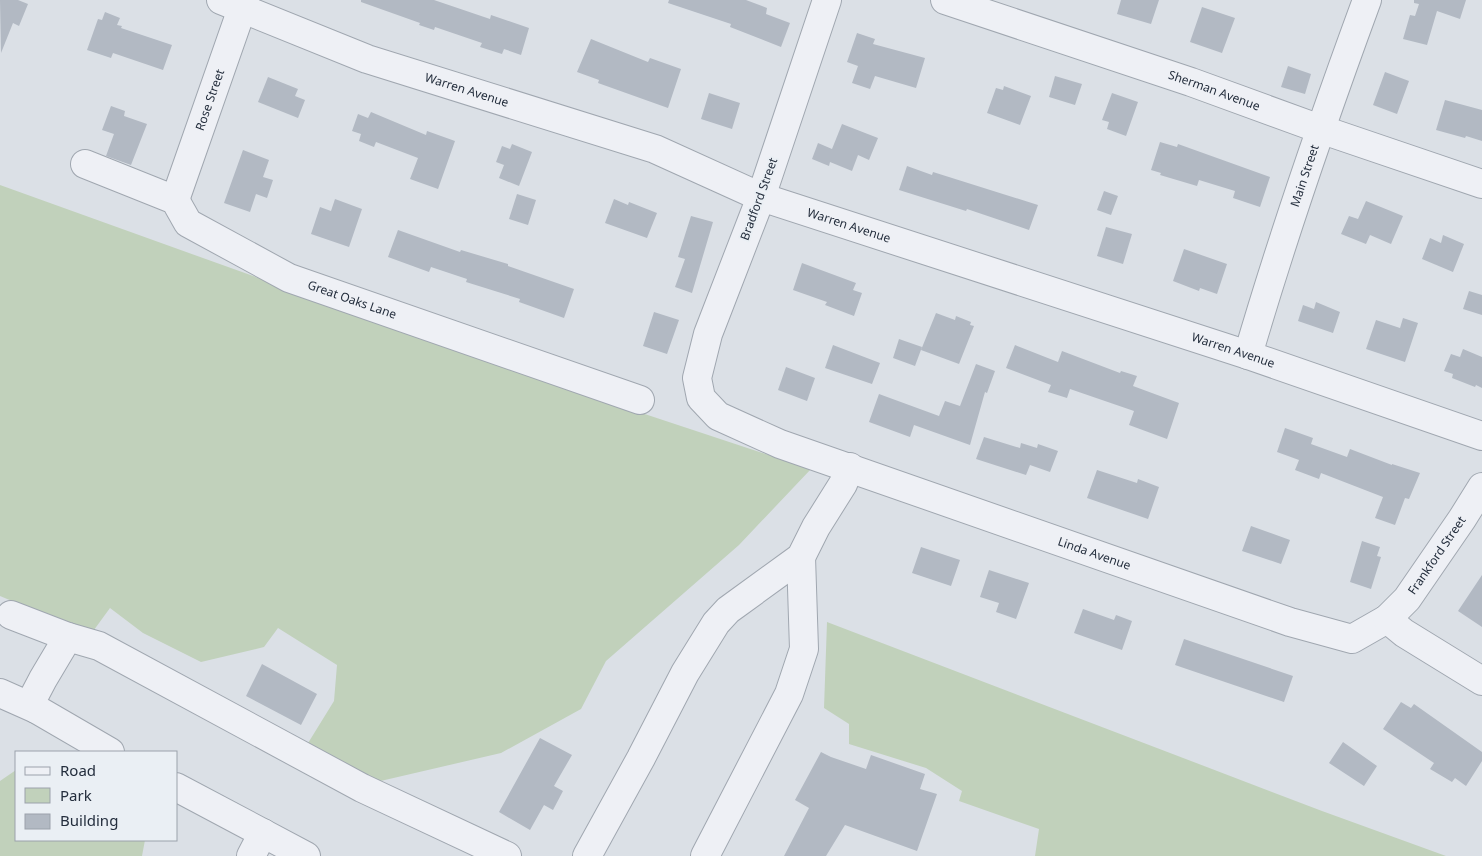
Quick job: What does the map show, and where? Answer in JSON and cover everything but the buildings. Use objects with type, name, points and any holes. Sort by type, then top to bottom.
[{"type":"street","name":"Bradford Street","points":[[701,398],[697,378],[708,334],[761,197],[827,0]]},
{"type":"street","name":"Sherman Avenue","points":[[944,0],[1191,82],[1320,129],[1482,184]]},
{"type":"street","name":"Main Street","points":[[1248,354],[1268,285],[1320,129],[1368,0]]},
{"type":"street","name":"Warren Avenue","points":[[236,3],[367,59],[655,149],[761,197],[1248,354],[1482,436]]},
{"type":"street","name":"Rose Street","points":[[175,200],[236,3]]},
{"type":"street","points":[[85,164],[175,200]]},
{"type":"street","name":"Great Oaks Lane","points":[[175,200],[188,223],[289,278],[640,400]]},
{"type":"street","name":"Linda Avenue","points":[[701,398],[718,416],[780,444],[1290,622],[1352,640],[1387,619]]},
{"type":"street","points":[[587,856],[642,758],[685,673],[716,622],[728,610],[801,557],[816,527],[843,484],[850,467]]},
{"type":"street","name":"Frankford Street","points":[[1387,619],[1407,599],[1482,487]]},
{"type":"street","points":[[705,856],[789,694],[804,649],[801,557]]},
{"type":"street","points":[[11,615],[68,637],[99,646],[362,788],[507,856]]},
{"type":"street","points":[[1387,619],[1404,632],[1482,681]]},
{"type":"street","points":[[36,709],[32,700],[42,679],[68,637]]},
{"type":"street","points":[[0,692],[36,709],[108,751]]},
{"type":"street","points":[[178,788],[257,845],[306,856]]},
{"type":"green space","points":[[0,185],[542,380],[811,469],[739,545],[606,661],[581,709],[501,753],[372,783],[305,748],[334,701],[337,665],[278,628],[264,647],[201,662],[143,633],[110,608],[91,634],[0,596]]},
{"type":"green space","points":[[827,622],[1322,811],[1446,856],[1035,856],[1039,829],[959,801],[962,791],[926,768],[849,744],[849,724],[824,708]]},
{"type":"green space","points":[[15,771],[15,841],[145,841],[142,856],[0,856],[0,781]]}]
